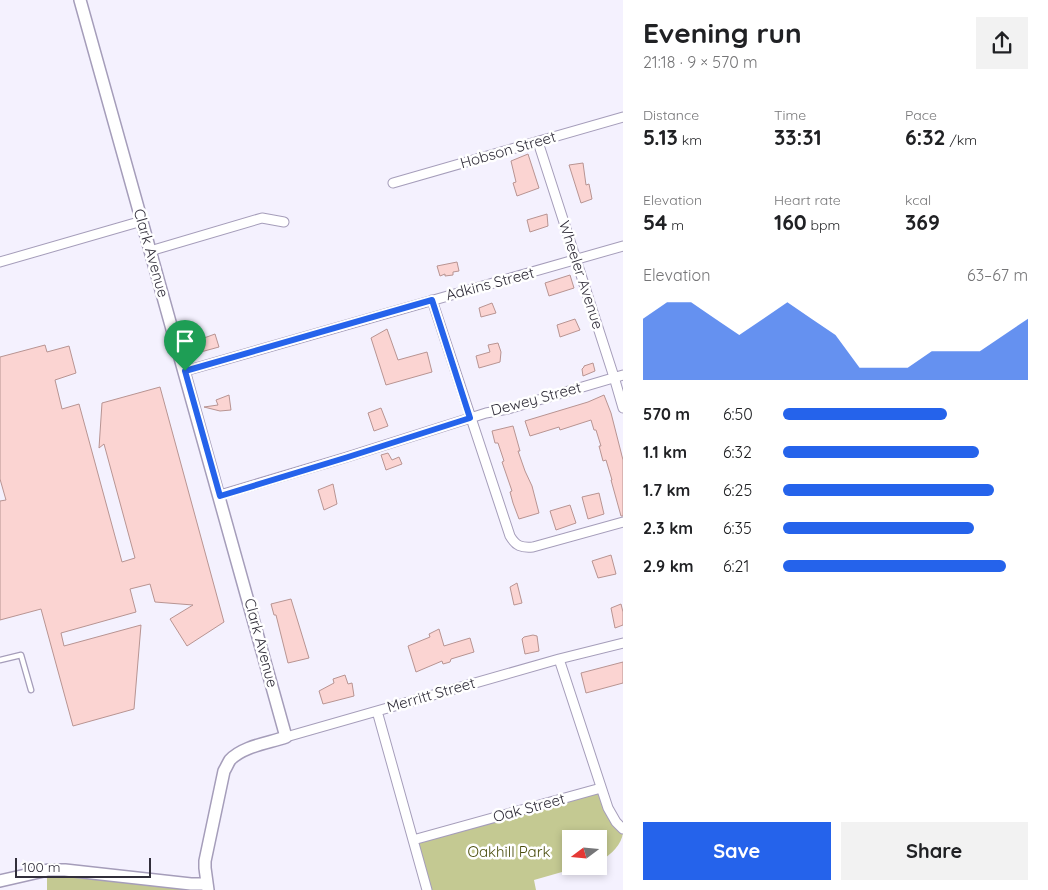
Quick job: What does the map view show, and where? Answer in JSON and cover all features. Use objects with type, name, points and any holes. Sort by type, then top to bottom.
[{"type":"street","name":"Clark Avenue","points":[[80,0],[286,737]]},
{"type":"street","name":"Hobson Street","points":[[393,183],[623,117]]},
{"type":"street","name":"Wheeler Avenue","points":[[538,142],[576,260],[619,376],[623,408]]},
{"type":"street","points":[[150,251],[262,218],[284,222]]},
{"type":"street","points":[[0,262],[142,221]]},
{"type":"street","name":"Adkins Street","points":[[185,371],[623,246]]},
{"type":"street","points":[[432,300],[470,418],[510,536],[515,545],[523,548],[533,547],[623,522]]},
{"type":"street","name":"Dewey Street","points":[[220,496],[470,418],[508,409],[619,376]]},
{"type":"street","name":"Merritt Street","points":[[208,887],[205,861],[224,771],[230,760],[240,753],[286,737],[559,659],[623,643]]},
{"type":"street","points":[[559,659],[608,808],[616,822],[623,829]]},
{"type":"street","points":[[377,711],[426,890]]},
{"type":"street","name":"Oak Street","points":[[412,840],[601,788]]},
{"type":"street","points":[[0,881],[48,870],[65,870],[208,887]]},
{"type":"lane","points":[[0,660],[21,655],[31,690]]},
{"type":"green space","name":"Oakhill Park","points":[[599,790],[623,832],[621,841],[608,855],[608,830],[562,830],[562,872],[534,880],[536,890],[427,890],[414,840]]},
{"type":"green space","points":[[47,872],[206,890],[47,890]]},
{"type":"building","points":[[528,154],[539,188],[517,196],[513,183],[516,182],[511,161]]},
{"type":"building","points":[[583,163],[586,185],[589,184],[592,199],[581,203],[569,165]]},
{"type":"building","points":[[547,214],[548,226],[530,232],[527,220]]},
{"type":"building","points":[[457,262],[459,271],[453,272],[453,275],[445,276],[445,274],[440,276],[437,266]]},
{"type":"building","points":[[570,275],[574,288],[549,296],[545,283]]},
{"type":"building","points":[[492,303],[496,313],[481,317],[479,308]]},
{"type":"building","points":[[575,319],[580,330],[560,337],[557,325]]},
{"type":"building","points":[[387,329],[398,360],[427,352],[432,372],[386,385],[371,338]]},
{"type":"building","points":[[215,334],[219,347],[197,353],[193,342]]},
{"type":"building","points":[[498,343],[501,352],[500,362],[479,368],[476,356],[490,352],[488,345]]},
{"type":"building","points":[[45,345],[47,352],[69,346],[76,373],[55,380],[62,409],[79,404],[122,562],[135,558],[104,444],[99,448],[102,403],[160,387],[224,622],[187,646],[170,619],[193,605],[155,602],[150,584],[130,589],[136,612],[61,633],[64,646],[141,625],[134,709],[73,726],[41,609],[0,620],[0,501],[6,500],[0,479],[0,357]]},
{"type":"building","points":[[593,363],[595,371],[583,376],[582,369],[584,366]]},
{"type":"building","points":[[229,395],[231,410],[220,411],[204,407],[218,405],[216,400]]},
{"type":"building","points":[[604,395],[611,413],[623,460],[623,516],[621,516],[606,460],[603,461],[599,446],[601,446],[591,420],[560,430],[559,427],[530,436],[525,421],[588,402]]},
{"type":"building","points":[[381,408],[388,426],[374,431],[368,413]]},
{"type":"building","points":[[513,426],[520,451],[518,451],[532,486],[539,513],[519,519],[502,462],[504,461],[498,443],[495,443],[492,431]]},
{"type":"building","points":[[388,453],[392,460],[399,457],[402,464],[386,470],[381,455]]},
{"type":"building","points":[[333,484],[337,504],[324,510],[318,490]]},
{"type":"building","points":[[599,493],[604,514],[588,519],[582,497]]},
{"type":"building","points":[[570,505],[576,523],[556,530],[550,511]]},
{"type":"building","points":[[611,555],[616,574],[598,578],[592,561]]},
{"type":"building","points":[[517,583],[522,603],[514,605],[510,587]]},
{"type":"building","points":[[291,599],[309,658],[288,663],[276,615],[274,615],[271,604]]},
{"type":"building","points":[[621,604],[623,625],[615,628],[611,608]]},
{"type":"building","points":[[439,629],[444,646],[470,638],[474,652],[451,659],[450,662],[443,664],[442,661],[416,672],[408,646],[430,637],[429,634]]},
{"type":"building","points":[[533,635],[537,636],[539,651],[525,654],[522,639]]},
{"type":"building","points":[[623,662],[623,683],[586,693],[581,673]]},
{"type":"building","points":[[345,675],[348,684],[352,683],[354,696],[323,704],[319,691],[334,683],[333,679]]},
{"type":"route","points":[[432,300],[470,418],[220,496],[185,371],[432,300]]}]
